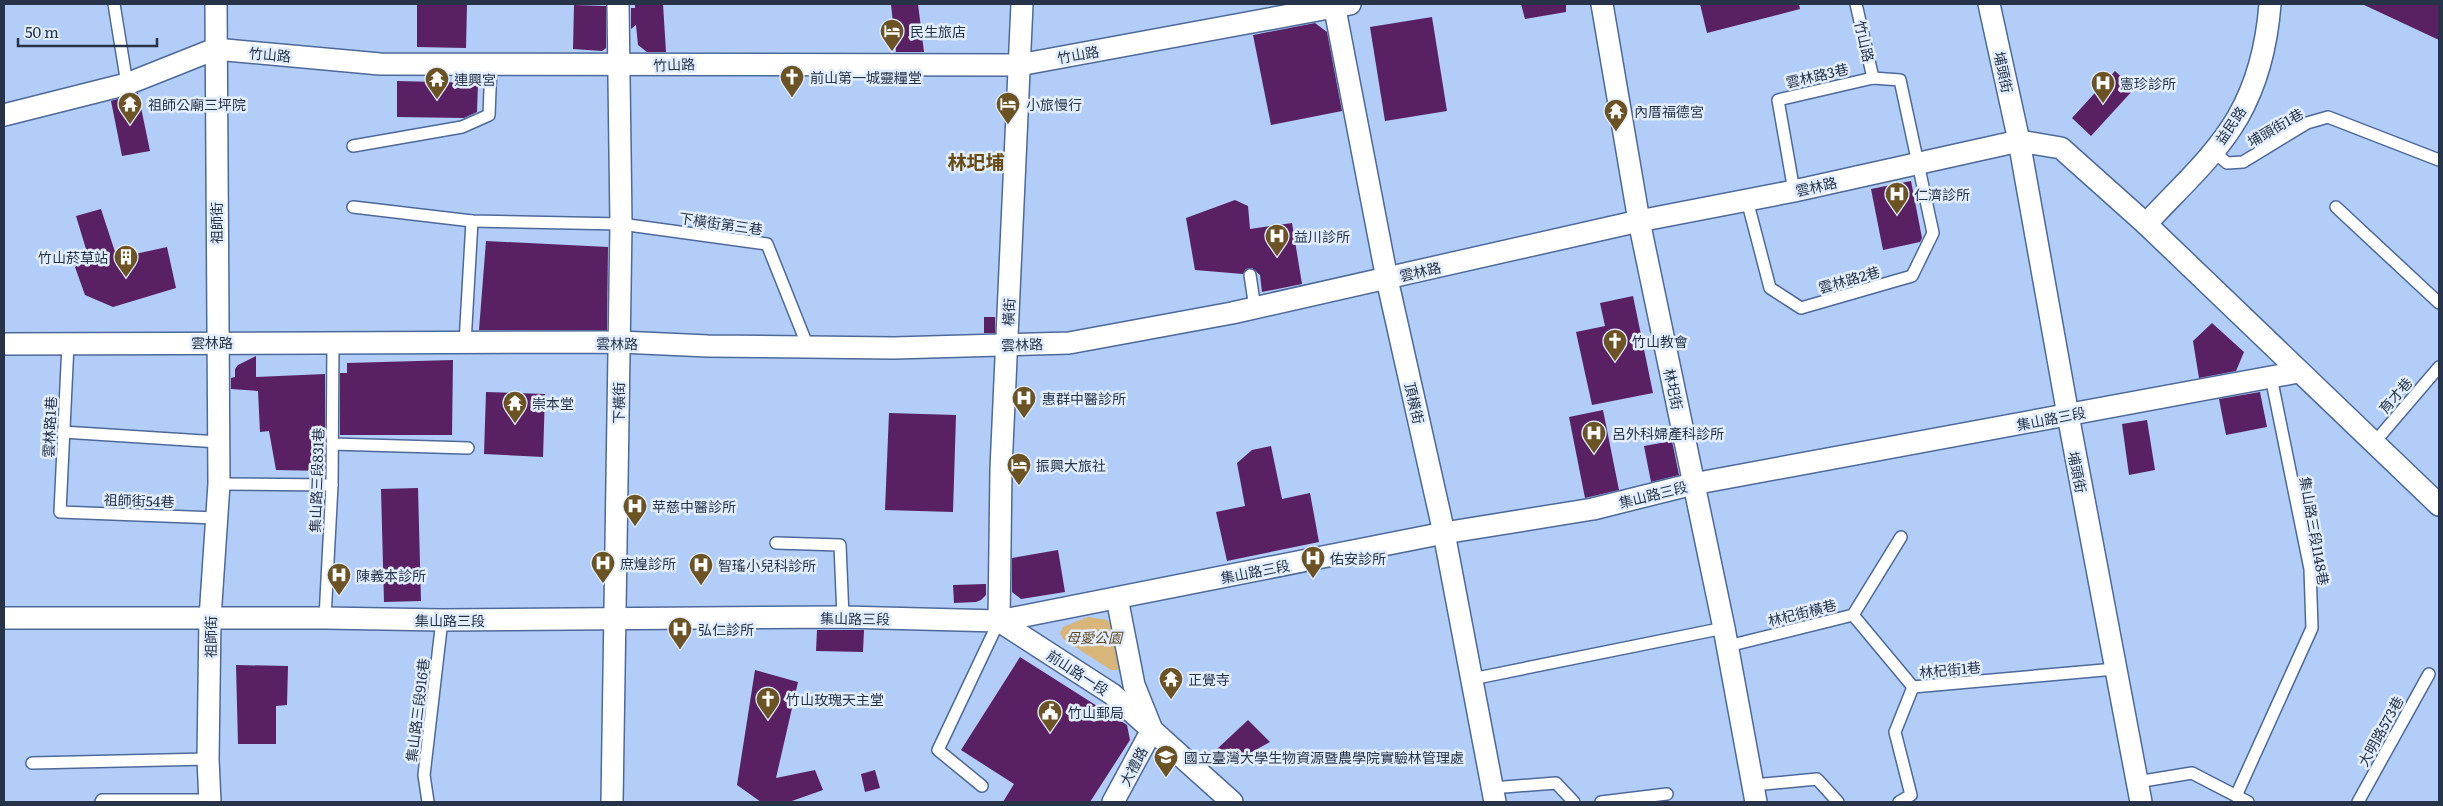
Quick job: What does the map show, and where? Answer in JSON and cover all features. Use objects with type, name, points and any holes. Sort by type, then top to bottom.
[{"type":"street","name":"祖師街","points":[[210,801],[208,759],[210,618],[219,484],[216,4]]},
{"type":"street","name":"下橫街","points":[[612,802],[621,224],[618,4]]},
{"type":"street","name":"橫街","points":[[999,621],[1001,468],[1022,4]]},
{"type":"street","name":"林圯街","points":[[1602,4],[1639,222],[1726,637],[1755,794]]},
{"type":"street","name":"埔頭街","points":[[1989,4],[2019,140],[2068,415],[2141,802]]},
{"type":"street","name":"益民路","points":[[2146,224],[2213,151],[2238,118],[2257,74],[2267,36],[2270,4]]},
{"type":"street","name":"竹山路","points":[[4,115],[127,84],[215,49],[380,64],[618,66],[686,63],[1019,65],[1339,5]]},
{"type":"street","name":"頂橫街","points":[[1339,5],[1387,279],[1444,533],[1493,795]]},
{"type":"street","name":"雲林路","points":[[4,344],[620,342],[894,348],[1069,343],[1255,308],[1639,222],[1794,191],[2019,140]]},
{"type":"street","points":[[2019,140],[2061,148],[2146,224],[2439,506]]},
{"type":"street","name":"集山路三段","points":[[4,618],[615,620],[843,617],[999,621],[1444,533],[1593,509],[1693,484],[2298,372]]},
{"type":"street","name":"前山路一段","points":[[1117,598],[1134,685],[1152,730]]},
{"type":"street","name":"前山路一段","points":[[999,621],[1112,694],[1232,802]]},
{"type":"street","name":"大禮路","points":[[1113,802],[1152,730]]},
{"type":"lane","points":[[114,4],[127,84]]},
{"type":"lane","name":"竹山路","points":[[1856,4],[1874,78]]},
{"type":"lane","points":[[353,146],[462,127],[489,115],[490,65]]},
{"type":"lane","name":"雲林路3巷","points":[[1794,191],[1778,100],[1874,78],[1900,80],[1919,163]]},
{"type":"lane","name":"埔頭街1巷","points":[[2213,151],[2227,163],[2243,162],[2307,123],[2328,117],[2439,160]]},
{"type":"lane","name":"雲林路2巷","points":[[1747,200],[1770,288],[1801,308],[1912,276],[1933,233],[1919,163]]},
{"type":"lane","points":[[2336,207],[2439,302]]},
{"type":"lane","points":[[353,208],[472,221],[621,224]]},
{"type":"lane","points":[[465,343],[472,221]]},
{"type":"lane","name":"下橫街第三巷","points":[[621,224],[767,244],[808,347]]},
{"type":"lane","points":[[1250,274],[1255,308]]},
{"type":"lane","name":"雲林路1巷","points":[[60,512],[68,344]]},
{"type":"lane","name":"集山路三段831巷","points":[[325,618],[332,485],[333,344]]},
{"type":"lane","name":"育才巷","points":[[2374,443],[2439,367]]},
{"type":"lane","name":"集山路三段1148巷","points":[[2236,796],[2312,628],[2310,569],[2271,376]]},
{"type":"lane","points":[[63,432],[219,442]]},
{"type":"lane","points":[[332,444],[468,448]]},
{"type":"lane","points":[[219,484],[332,485]]},
{"type":"lane","name":"祖師街54巷","points":[[60,512],[216,518]]},
{"type":"lane","name":"林杞街橫巷","points":[[1472,680],[1853,615],[1901,537]]},
{"type":"lane","points":[[776,543],[840,545],[843,617]]},
{"type":"lane","points":[[1853,615],[1913,687]]},
{"type":"lane","name":"集山路三段916巷","points":[[428,802],[424,775],[442,620]]},
{"type":"lane","points":[[982,786],[938,750],[999,621]]},
{"type":"lane","name":"林杞街1巷","points":[[1899,802],[1911,795],[1895,732],[1913,687],[2115,668]]},
{"type":"lane","name":"大明路573巷","points":[[2358,802],[2429,674]]},
{"type":"lane","points":[[32,763],[208,759]]},
{"type":"lane","points":[[2137,782],[2192,773],[2248,802]]},
{"type":"lane","points":[[1755,794],[1817,779],[1838,802]]},
{"type":"lane","points":[[1493,795],[1556,783],[1574,802]]},
{"type":"lane","points":[[1601,802],[1626,801],[1667,794]]},
{"type":"lane","points":[[101,802],[102,800],[210,801]]},
{"type":"green space","name":"母愛公園","points":[[1088,617],[1107,620],[1115,629],[1120,666],[1117,670],[1111,670],[1063,639],[1060,633],[1063,627]]},
{"type":"building","points":[[417,4],[467,4],[466,48],[417,47]]},
{"type":"building","points":[[635,4],[663,4],[666,52],[647,52],[638,45],[636,25],[631,29],[631,8],[635,8]]},
{"type":"building","points":[[891,4],[918,4],[924,52],[896,52]]},
{"type":"building","points":[[1521,4],[1566,4],[1566,12],[1525,19]]},
{"type":"building","points":[[1700,4],[1799,4],[1800,9],[1707,33]]},
{"type":"building","points":[[2362,4],[2439,4],[2439,40]]},
{"type":"building","points":[[574,5],[606,6],[606,48],[602,51],[573,49]]},
{"type":"building","points":[[1432,17],[1447,111],[1385,121],[1370,27]]},
{"type":"building","points":[[1315,23],[1327,32],[1342,111],[1271,125],[1253,35]]},
{"type":"building","name":"憲珍診所","points":[[2115,71],[2134,89],[2091,136],[2072,118]]},
{"type":"building","name":"連興宮","points":[[397,81],[478,83],[477,112],[464,118],[397,117]]},
{"type":"building","name":"祖師公廟三坪院","points":[[138,93],[150,151],[122,156],[111,101]]},
{"type":"building","name":"仁濟診所","points":[[1911,181],[1922,238],[1920,242],[1883,250],[1871,189]]},
{"type":"building","points":[[1235,200],[1248,206],[1250,229],[1292,223],[1302,284],[1262,292],[1260,275],[1252,268],[1246,269],[1243,274],[1195,270],[1186,218]]},
{"type":"building","name":"竹山菸草站","points":[[101,209],[117,258],[167,247],[176,288],[113,307],[85,295],[75,267],[89,259],[76,216]]},
{"type":"building","points":[[486,241],[608,247],[607,330],[479,330]]},
{"type":"building","name":"竹山教會","points":[[1633,296],[1653,393],[1592,405],[1576,332],[1605,326],[1600,303]]},
{"type":"building","points":[[984,317],[995,317],[995,333],[984,333]]},
{"type":"building","points":[[2212,323],[2244,352],[2236,371],[2199,378],[2193,341]]},
{"type":"building","points":[[256,356],[256,377],[325,374],[325,471],[276,470],[269,431],[260,432],[258,391],[231,389],[231,378],[235,377],[235,369],[238,365]]},
{"type":"building","points":[[453,360],[452,435],[340,435],[340,373],[347,373],[347,363]]},
{"type":"building","name":"崇本堂","points":[[486,392],[545,394],[543,457],[484,454]]},
{"type":"building","points":[[2260,392],[2267,427],[2226,435],[2219,399]]},
{"type":"building","name":"呂外科婦產科診所","points":[[1603,410],[1619,490],[1585,498],[1569,417]]},
{"type":"building","points":[[889,413],[956,415],[953,512],[885,510]]},
{"type":"building","points":[[2147,420],[2155,470],[2129,475],[2122,424]]},
{"type":"building","points":[[1672,441],[1679,475],[1651,482],[1644,446]]},
{"type":"building","points":[[1271,446],[1282,499],[1310,493],[1319,542],[1227,561],[1216,512],[1245,506],[1237,463],[1252,450]]},
{"type":"building","points":[[418,488],[421,601],[384,602],[381,489]]},
{"type":"building","points":[[1058,550],[1065,592],[1021,599],[1012,592],[1012,558]]},
{"type":"building","points":[[986,584],[986,595],[981,600],[954,603],[953,585]]},
{"type":"building","points":[[817,630],[864,630],[863,652],[816,651]]},
{"type":"building","name":"竹山郵局","points":[[1020,657],[1127,725],[1130,740],[1090,802],[1003,802],[1014,784],[961,750]]},
{"type":"building","points":[[236,665],[288,666],[287,705],[276,706],[276,744],[238,744]]},
{"type":"building","name":"竹山玫瑰天主堂","points":[[755,670],[798,682],[776,778],[815,770],[823,790],[789,802],[761,802],[737,785]]},
{"type":"building","points":[[1248,720],[1270,742],[1228,765],[1216,750]]},
{"type":"building","points":[[875,770],[880,788],[865,792],[861,774]]},
{"type":"place","name":"民生旅店","points":[[892,52]]},
{"type":"place","name":"前山第一城靈糧堂","points":[[792,98]]},
{"type":"place","name":"連興宮","points":[[437,100]]},
{"type":"place","name":"憲珍診所","points":[[2103,104]]},
{"type":"place","name":"祖師公廟三坪院","points":[[130,125]]},
{"type":"place","name":"小旅慢行","points":[[1008,125]]},
{"type":"place","name":"內厝福德宮","points":[[1616,132]]},
{"type":"place","name":"仁濟診所","points":[[1897,215]]},
{"type":"place","name":"益川診所","points":[[1277,257]]},
{"type":"place","name":"竹山菸草站","points":[[126,278]]},
{"type":"place","name":"竹山教會","points":[[1615,362]]},
{"type":"place","name":"惠群中醫診所","points":[[1024,419]]},
{"type":"place","name":"崇本堂","points":[[515,424]]},
{"type":"place","name":"呂外科婦產科診所","points":[[1594,454]]},
{"type":"place","name":"振興大旅社","points":[[1019,486]]},
{"type":"place","name":"苹慈中醫診所","points":[[635,527]]},
{"type":"place","name":"佑安診所","points":[[1313,579]]},
{"type":"place","name":"庶煌診所","points":[[603,584]]},
{"type":"place","name":"智瑤小兒科診所","points":[[701,586]]},
{"type":"place","name":"陳義本診所","points":[[339,596]]},
{"type":"place","name":"弘仁診所","points":[[680,650]]},
{"type":"place","name":"正覺寺","points":[[1171,700]]},
{"type":"place","name":"竹山玫瑰天主堂","points":[[768,720]]},
{"type":"place","name":"竹山郵局","points":[[1050,733]]},
{"type":"place","name":"國立臺灣大學生物資源暨農學院實驗林管理處","points":[[1166,778]]},
{"type":"district","name":"林圯埔","points":[[976,161]]}]
